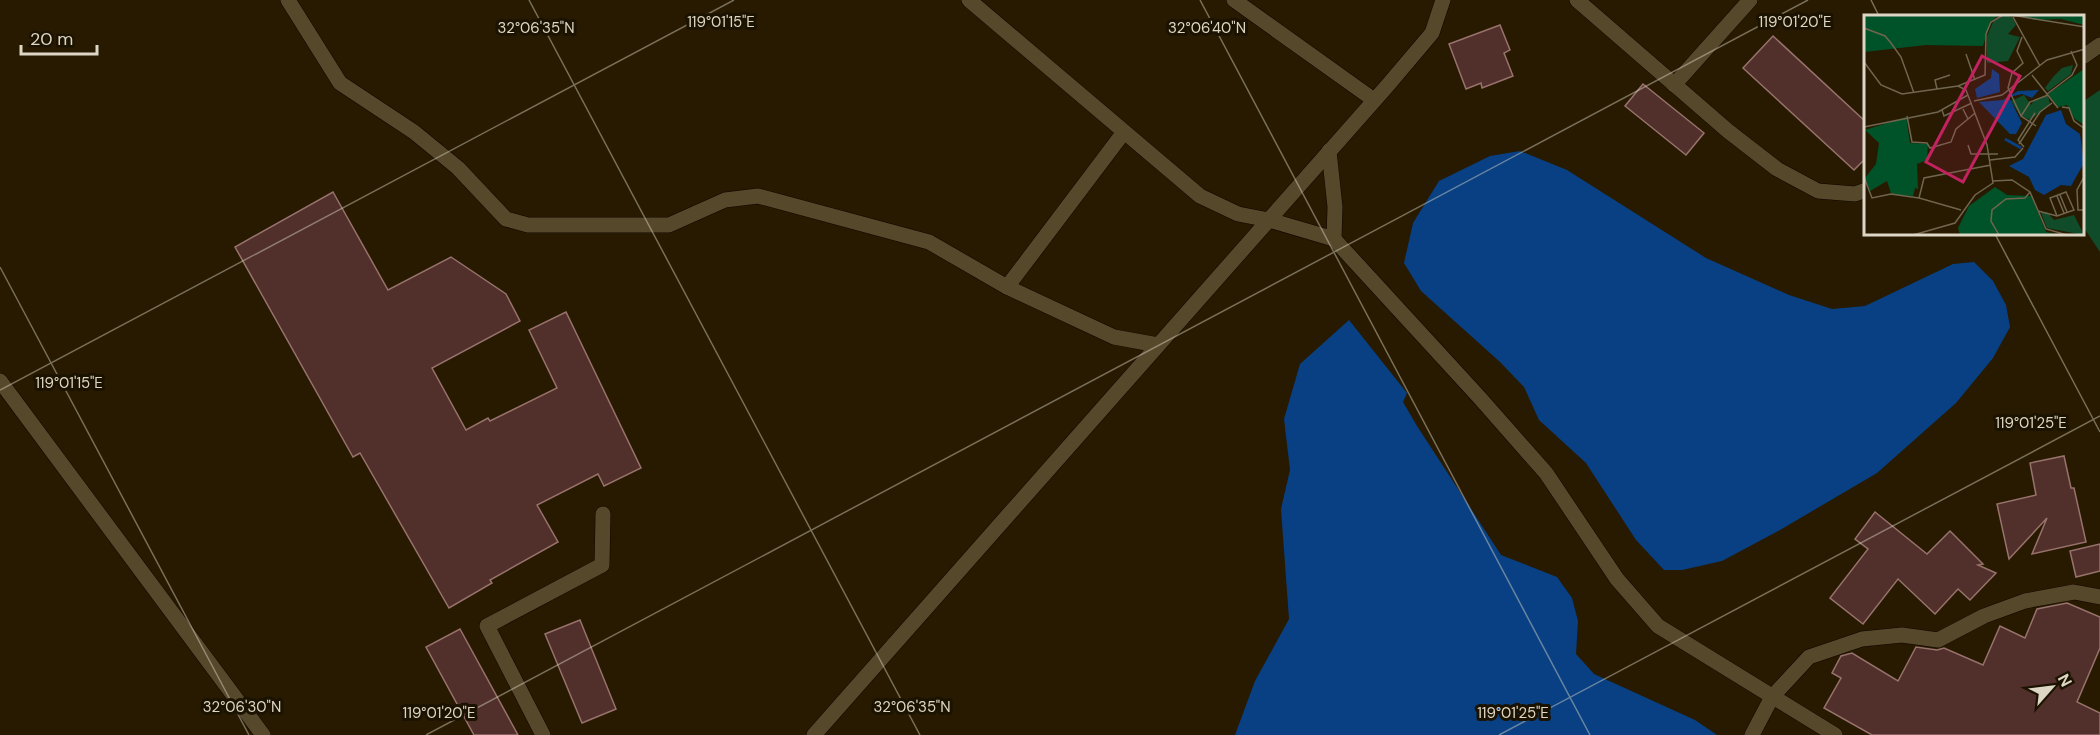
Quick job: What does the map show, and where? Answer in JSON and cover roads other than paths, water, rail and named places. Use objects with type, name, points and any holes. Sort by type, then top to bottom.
[{"type":"street","points":[[288,0],[340,83],[414,132],[449,161],[506,219],[528,225],[669,225],[725,200],[758,196],[929,242],[1006,287],[1114,337],[1158,345]]},
{"type":"street","points":[[969,0],[1200,196],[1238,214],[1269,220],[1334,239],[1546,473],[1617,579],[1658,626],[1835,735]]},
{"type":"street","points":[[1234,0],[1374,100]]},
{"type":"street","points":[[813,735],[1432,33],[1443,0]]},
{"type":"street","points":[[1577,0],[1728,131],[1777,169],[1818,191],[1855,194],[1864,191]]},
{"type":"street","points":[[1674,85],[1750,0]]},
{"type":"street","points":[[2085,55],[2100,45]]},
{"type":"street","points":[[1006,287],[1124,132]]},
{"type":"street","points":[[1329,151],[1335,207],[1334,239]]},
{"type":"street","points":[[0,381],[263,735]]},
{"type":"street","points":[[543,735],[487,626],[602,565],[603,514]]},
{"type":"street","points":[[1752,735],[1772,697],[1809,657],[1862,639],[1902,635],[1938,640],[1984,616],[2025,601],[2074,592],[2100,597]]},
{"type":"water","points":[[1520,151],[1567,170],[1706,258],[1789,295],[1832,309],[1865,306],[1953,264],[1974,262],[1993,281],[2006,305],[2010,327],[1993,358],[1956,403],[1877,473],[1722,561],[1682,570],[1664,570],[1636,540],[1586,463],[1539,420],[1524,387],[1500,362],[1421,291],[1404,263],[1413,223],[1439,181],[1490,156]]},
{"type":"water","points":[[1349,320],[1407,393],[1403,402],[1501,555],[1557,577],[1572,598],[1578,621],[1576,654],[1594,674],[1695,720],[1717,735],[1235,735],[1255,681],[1289,619],[1281,509],[1290,470],[1284,419],[1300,364]]}]
